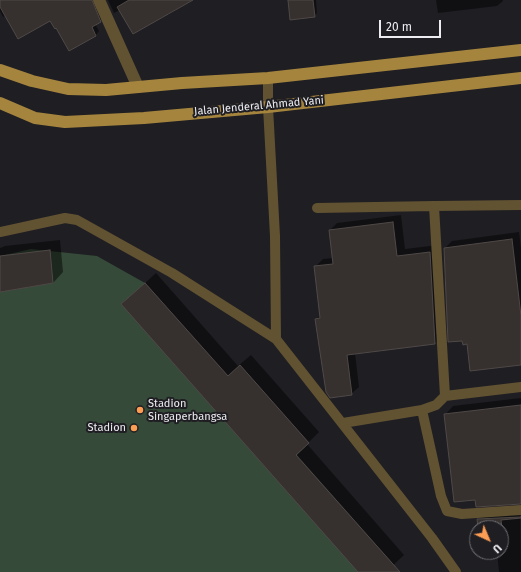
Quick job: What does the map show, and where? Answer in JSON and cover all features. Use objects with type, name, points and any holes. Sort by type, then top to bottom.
[{"type":"main road","points":[[0,70],[32,82],[68,89],[106,90],[268,78],[521,50]]},
{"type":"main road","name":"Jalan Jenderal Ahmad Yani","points":[[0,103],[35,118],[65,122],[144,118],[268,107],[521,78]]},
{"type":"street","points":[[99,0],[138,87]]},
{"type":"lane","points":[[268,78],[268,107],[275,236],[276,339]]},
{"type":"lane","points":[[317,208],[521,205]]},
{"type":"lane","points":[[434,206],[445,396]]},
{"type":"lane","points":[[0,232],[65,218],[77,220],[172,273],[276,339],[432,538],[456,572]]},
{"type":"lane","points":[[343,423],[422,410],[436,405],[445,396],[521,387]]},
{"type":"lane","points":[[422,410],[441,496],[446,511],[462,514],[521,510]]},
{"type":"green space","name":"Stadion Singaperbangsa","points":[[31,249],[97,256],[145,283],[227,376],[240,365],[309,443],[297,455],[395,566],[397,572],[0,572],[0,256]]},
{"type":"building","points":[[0,0],[92,0],[101,22],[92,27],[96,36],[69,51],[56,28],[55,29],[50,21],[18,39],[0,7]]},
{"type":"building","points":[[129,0],[193,0],[133,34],[117,7]]},
{"type":"building","points":[[288,0],[313,0],[315,17],[290,20]]},
{"type":"building","points":[[393,222],[397,256],[430,252],[435,344],[347,355],[352,395],[330,398],[326,392],[315,319],[320,318],[314,266],[333,264],[329,230]]},
{"type":"building","points":[[512,239],[521,316],[521,365],[470,371],[467,344],[463,345],[462,341],[448,342],[444,248]]},
{"type":"building","points":[[50,250],[53,283],[0,292],[0,256]]},
{"type":"building","points":[[145,283],[228,376],[240,365],[309,443],[296,455],[400,572],[358,572],[121,304]]},
{"type":"building","points":[[521,405],[521,504],[476,507],[475,500],[454,502],[444,414]]},
{"type":"building","points":[[521,517],[501,520],[477,519]]},
{"type":"place","name":"Stadion Singaperbangsa","points":[[140,410]]},
{"type":"place","name":"Stadion","points":[[134,428]]}]
